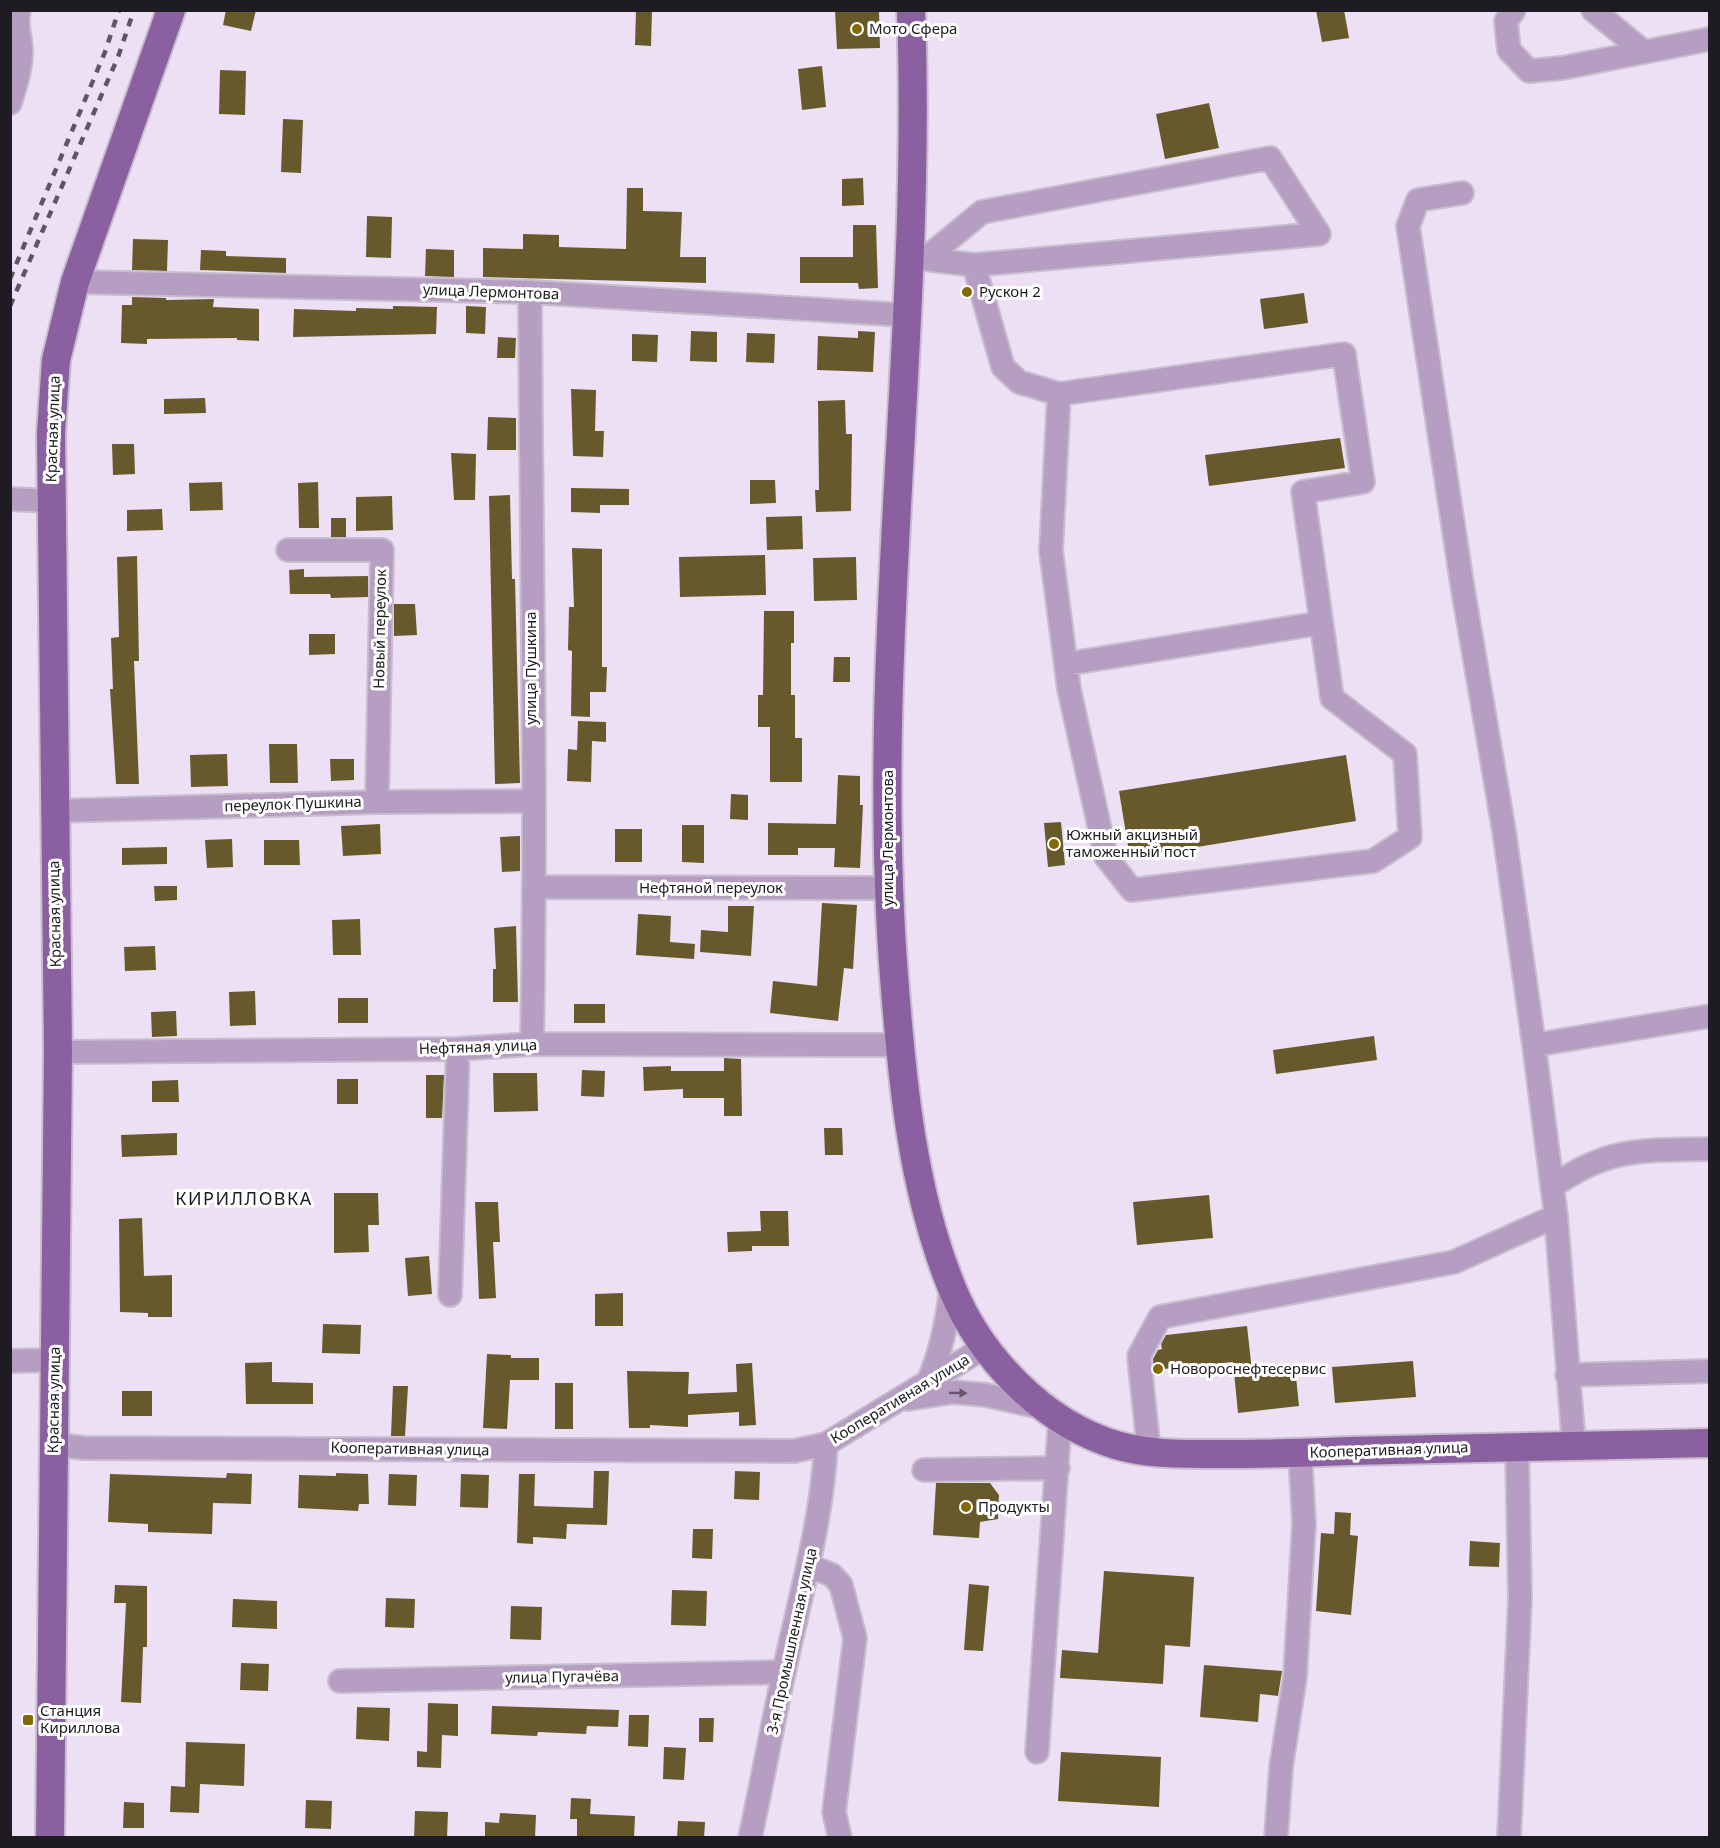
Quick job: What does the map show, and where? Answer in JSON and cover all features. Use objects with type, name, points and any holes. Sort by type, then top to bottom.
[{"type":"main road","name":"Красная улица","points":[[50,1838],[58,1052],[51,433],[56,360],[75,282],[171,10]]},
{"type":"main road","name":"улица Лермонтова","points":[[911,10],[916,258],[905,315],[893,578],[887,888],[899,1045],[911,1133],[929,1218],[951,1287],[964,1315],[985,1347]]},
{"type":"main road","name":"Кооперативная улица","points":[[985,1347],[1014,1380],[1053,1414],[1117,1445],[1149,1452],[1300,1453],[1710,1443]]},
{"type":"street","points":[[1514,10],[1506,21],[1509,50],[1529,71],[1562,68],[1710,39]]},
{"type":"street","points":[[1593,10],[1644,52]]},
{"type":"street","points":[[10,103],[20,70],[21,50],[15,19]]},
{"type":"street","points":[[1270,158],[1318,234],[974,265],[916,258],[982,212],[1270,158]]},
{"type":"street","points":[[1462,193],[1418,200],[1408,226],[1462,585],[1504,831],[1534,1045],[1556,1216],[1574,1446]]},
{"type":"street","points":[[974,265],[1003,366],[1019,382],[1059,394],[1344,354],[1364,482],[1303,492],[1332,698],[1406,754],[1410,837],[1373,861],[1132,890],[1106,857],[1066,664],[1051,551],[1059,394]]},
{"type":"street","name":"улица Лермонтова","points":[[75,282],[530,292],[905,315]]},
{"type":"street","name":"улица Пушкина","points":[[530,292],[532,801],[535,887],[532,1044]]},
{"type":"street","points":[[10,499],[51,501]]},
{"type":"street","name":"Новый переулок","points":[[288,550],[382,550],[377,801]]},
{"type":"street","points":[[1066,664],[1321,623]]},
{"type":"street","name":"переулок Пушкина","points":[[54,811],[377,801],[532,801]]},
{"type":"street","name":"Нефтяной переулок","points":[[535,887],[887,888]]},
{"type":"street","points":[[1534,1045],[1710,1016]]},
{"type":"street","name":"Нефтяная улица","points":[[58,1052],[458,1049],[532,1044],[899,1045]]},
{"type":"street","points":[[450,1295],[458,1049]]},
{"type":"street","points":[[1552,1187],[1578,1168],[1606,1156],[1653,1150],[1710,1149]]},
{"type":"street","points":[[1149,1452],[1139,1356],[1160,1317],[1454,1262],[1556,1216]]},
{"type":"street","points":[[928,1383],[941,1352],[948,1322],[951,1287]]},
{"type":"street","name":"Кооперативная улица","points":[[53,1444],[84,1448],[767,1453],[826,1444],[900,1401],[985,1347]]},
{"type":"street","points":[[10,1361],[54,1360]]},
{"type":"street","points":[[1567,1375],[1710,1371]]},
{"type":"street","points":[[900,1401],[954,1392],[986,1395],[1053,1414],[1058,1468],[1037,1752]]},
{"type":"street","name":"3-я Промышленная улица","points":[[750,1838],[784,1672],[810,1566],[825,1474],[826,1444]]},
{"type":"street","points":[[1509,1838],[1520,1599],[1517,1446]]},
{"type":"street","points":[[1276,1838],[1281,1767],[1295,1677],[1304,1523],[1300,1453]]},
{"type":"street","points":[[924,1470],[1058,1468]]},
{"type":"street","points":[[810,1566],[832,1575],[841,1585],[855,1638],[834,1812],[840,1838]]},
{"type":"street","name":"улица Пугачёва","points":[[340,1681],[784,1672]]},
{"type":"building","points":[[226,10],[256,10],[251,31],[223,25]]},
{"type":"building","points":[[636,10],[652,10],[651,46],[635,45]]},
{"type":"building","name":"Мото Сфера","points":[[835,10],[879,10],[880,48],[837,49]]},
{"type":"building","points":[[1316,10],[1344,10],[1349,38],[1322,42]]},
{"type":"building","points":[[822,66],[826,107],[802,110],[798,69]]},
{"type":"building","points":[[220,70],[246,71],[245,115],[219,114]]},
{"type":"building","points":[[1209,103],[1219,148],[1165,159],[1156,114]]},
{"type":"building","points":[[283,119],[303,120],[301,173],[281,172]]},
{"type":"building","points":[[863,178],[864,205],[842,206],[842,179]]},
{"type":"building","points":[[627,188],[643,188],[643,211],[682,212],[680,257],[706,257],[706,283],[483,277],[483,248],[523,249],[523,234],[559,235],[559,247],[626,249]]},
{"type":"building","points":[[367,216],[392,217],[391,258],[366,257]]},
{"type":"building","points":[[853,225],[876,225],[878,288],[859,289],[858,283],[800,283],[800,257],[853,257]]},
{"type":"building","points":[[133,239],[168,240],[167,271],[132,270]]},
{"type":"building","points":[[426,249],[454,250],[454,277],[425,276]]},
{"type":"building","points":[[201,250],[226,251],[226,256],[286,258],[286,273],[200,270]]},
{"type":"building","points":[[1304,293],[1308,323],[1264,329],[1260,299]]},
{"type":"building","points":[[132,297],[166,298],[166,300],[214,299],[213,307],[259,309],[259,341],[237,340],[237,338],[147,339],[147,344],[121,343],[122,305],[132,305]]},
{"type":"building","points":[[393,306],[437,307],[436,334],[293,337],[294,309],[356,311],[356,308],[393,309]]},
{"type":"building","points":[[466,306],[486,307],[485,334],[466,333]]},
{"type":"building","points":[[691,331],[717,332],[717,362],[690,361]]},
{"type":"building","points":[[858,331],[875,332],[873,372],[817,370],[818,336],[858,338]]},
{"type":"building","points":[[747,333],[775,334],[774,363],[746,362]]},
{"type":"building","points":[[632,334],[658,335],[657,362],[632,361]]},
{"type":"building","points":[[498,337],[516,338],[515,358],[497,358]]},
{"type":"building","points":[[571,389],[596,390],[595,431],[604,431],[603,457],[573,456]]},
{"type":"building","points":[[205,398],[206,413],[164,414],[164,399]]},
{"type":"building","points":[[845,400],[846,434],[852,434],[851,511],[816,512],[815,490],[819,490],[818,401]]},
{"type":"building","points":[[488,417],[516,418],[516,450],[487,450]]},
{"type":"building","points":[[1340,438],[1345,468],[1209,486],[1205,455]]},
{"type":"building","points":[[112,444],[134,444],[135,474],[113,475]]},
{"type":"building","points":[[451,453],[476,454],[475,500],[454,500]]},
{"type":"building","points":[[750,480],[775,480],[776,503],[750,504]]},
{"type":"building","points":[[222,482],[223,510],[190,511],[189,483]]},
{"type":"building","points":[[318,482],[319,528],[299,528],[298,483]]},
{"type":"building","points":[[571,488],[629,489],[629,505],[600,505],[600,513],[571,512]]},
{"type":"building","points":[[510,495],[512,579],[515,579],[520,783],[495,784],[489,496]]},
{"type":"building","points":[[392,496],[393,530],[356,531],[356,497]]},
{"type":"building","points":[[162,509],[163,530],[127,531],[127,510]]},
{"type":"building","points":[[802,516],[803,549],[767,550],[766,517]]},
{"type":"building","points":[[331,518],[346,518],[346,537],[331,537]]},
{"type":"building","points":[[572,548],[602,549],[602,667],[607,667],[606,692],[590,692],[590,717],[571,716],[572,651],[568,650],[569,607],[574,607]]},
{"type":"building","points":[[765,555],[766,595],[680,597],[679,557]]},
{"type":"building","points":[[137,556],[139,661],[134,661],[139,784],[116,784],[110,689],[113,689],[111,638],[119,637],[117,557]]},
{"type":"building","points":[[856,557],[857,600],[814,601],[813,558]]},
{"type":"building","points":[[304,569],[304,577],[368,576],[368,597],[331,598],[330,594],[290,594],[289,570]]},
{"type":"building","points":[[394,604],[415,604],[417,635],[394,636]]},
{"type":"building","points":[[764,611],[794,611],[794,643],[791,643],[791,695],[795,695],[795,738],[802,738],[802,782],[770,782],[770,727],[758,727],[758,695],[763,695]]},
{"type":"building","points":[[309,634],[335,634],[335,654],[309,655]]},
{"type":"building","points":[[834,657],[850,657],[850,682],[833,682]]},
{"type":"building","points":[[578,721],[606,722],[606,742],[592,741],[591,782],[567,781],[568,749],[577,750]]},
{"type":"building","points":[[269,744],[297,744],[298,783],[270,783]]},
{"type":"building","points":[[227,754],[228,786],[191,787],[190,755]]},
{"type":"building","points":[[1346,755],[1356,821],[1130,858],[1119,791]]},
{"type":"building","points":[[330,759],[354,759],[354,780],[331,781]]},
{"type":"building","points":[[838,775],[860,776],[860,805],[863,805],[860,868],[834,867],[835,848],[798,848],[798,855],[768,855],[768,823],[836,824]]},
{"type":"building","points":[[731,794],[748,795],[748,820],[730,819]]},
{"type":"building","name":"Южный акцизный таможенный пост","points":[[1061,822],[1065,865],[1048,867],[1044,823]]},
{"type":"building","points":[[380,824],[381,854],[343,856],[341,826]]},
{"type":"building","points":[[682,825],[704,825],[704,863],[682,862]]},
{"type":"building","points":[[615,829],[642,829],[642,862],[615,862]]},
{"type":"building","points":[[520,836],[520,871],[502,872],[500,837]]},
{"type":"building","points":[[232,839],[233,867],[207,868],[205,840]]},
{"type":"building","points":[[264,840],[299,840],[300,865],[264,865]]},
{"type":"building","points":[[167,847],[167,864],[122,865],[122,848]]},
{"type":"building","points":[[154,886],[177,886],[177,900],[155,901]]},
{"type":"building","points":[[822,903],[857,905],[853,969],[844,968],[838,1021],[770,1013],[773,981],[817,986]]},
{"type":"building","points":[[728,906],[754,906],[751,956],[700,952],[701,930],[728,932]]},
{"type":"building","points":[[638,914],[671,916],[670,942],[695,944],[694,959],[636,955]]},
{"type":"building","points":[[360,919],[361,955],[333,955],[332,920]]},
{"type":"building","points":[[516,926],[518,1002],[493,1002],[493,969],[496,969],[494,928]]},
{"type":"building","points":[[155,946],[156,970],[125,971],[124,947]]},
{"type":"building","points":[[255,991],[256,1025],[230,1026],[229,992]]},
{"type":"building","points":[[338,998],[368,998],[368,1023],[338,1023]]},
{"type":"building","points":[[574,1004],[605,1004],[605,1023],[574,1023]]},
{"type":"building","points":[[176,1011],[177,1036],[152,1037],[151,1012]]},
{"type":"building","points":[[1374,1036],[1377,1060],[1276,1074],[1273,1050]]},
{"type":"building","points":[[724,1058],[741,1059],[742,1116],[724,1116],[724,1098],[683,1098],[683,1089],[644,1091],[643,1067],[671,1066],[671,1071],[724,1071]]},
{"type":"building","points":[[582,1070],[605,1071],[604,1097],[581,1096]]},
{"type":"building","points":[[493,1073],[537,1073],[538,1111],[494,1112]]},
{"type":"building","points":[[426,1075],[444,1075],[442,1118],[426,1118]]},
{"type":"building","points":[[337,1079],[358,1079],[358,1104],[337,1104]]},
{"type":"building","points":[[178,1080],[179,1102],[152,1102],[152,1081]]},
{"type":"building","points":[[824,1128],[842,1128],[843,1155],[825,1155]]},
{"type":"building","points":[[177,1133],[177,1155],[122,1157],[121,1135]]},
{"type":"building","points":[[334,1193],[378,1193],[379,1225],[368,1225],[369,1252],[334,1253]]},
{"type":"building","points":[[1209,1195],[1213,1238],[1137,1245],[1133,1202]]},
{"type":"building","points":[[475,1202],[498,1202],[500,1242],[493,1242],[496,1298],[479,1299]]},
{"type":"building","points":[[760,1211],[788,1211],[789,1246],[752,1246],[752,1251],[728,1252],[727,1232],[761,1231]]},
{"type":"building","points":[[142,1218],[144,1276],[172,1275],[172,1317],[148,1317],[148,1313],[120,1312],[119,1219]]},
{"type":"building","points":[[429,1256],[432,1294],[408,1296],[405,1258]]},
{"type":"building","points":[[623,1293],[623,1326],[595,1326],[595,1294]]},
{"type":"building","points":[[323,1324],[361,1325],[360,1354],[322,1353]]},
{"type":"building","name":"Новороснефтесервис","points":[[1247,1326],[1252,1371],[1295,1367],[1299,1406],[1238,1413],[1233,1362],[1154,1370],[1153,1359],[1158,1350],[1162,1349],[1161,1344],[1166,1335]]},
{"type":"building","points":[[487,1354],[511,1355],[511,1358],[539,1358],[539,1380],[510,1380],[507,1429],[483,1428]]},
{"type":"building","points":[[1413,1361],[1416,1397],[1335,1403],[1332,1367]]},
{"type":"building","points":[[272,1362],[272,1382],[313,1383],[313,1404],[246,1404],[245,1363]]},
{"type":"building","points":[[752,1363],[756,1425],[739,1426],[739,1412],[688,1415],[688,1427],[650,1425],[650,1428],[629,1428],[627,1371],[689,1372],[688,1394],[737,1392],[736,1364]]},
{"type":"building","points":[[555,1383],[573,1383],[573,1429],[555,1429]]},
{"type":"building","points":[[393,1386],[408,1386],[405,1436],[391,1436]]},
{"type":"building","points":[[122,1391],[152,1391],[152,1416],[122,1416]]},
{"type":"building","points":[[594,1471],[609,1471],[607,1525],[567,1524],[566,1539],[533,1537],[533,1544],[517,1543],[519,1474],[535,1474],[534,1506],[593,1508]]},
{"type":"building","points":[[735,1471],[760,1472],[759,1500],[734,1499]]},
{"type":"building","points":[[227,1473],[252,1474],[251,1504],[213,1503],[212,1534],[148,1532],[148,1524],[108,1522],[110,1474],[226,1478]]},
{"type":"building","points":[[336,1473],[368,1474],[369,1504],[359,1504],[358,1511],[298,1508],[299,1475],[336,1476]]},
{"type":"building","points":[[389,1474],[417,1475],[416,1506],[388,1505]]},
{"type":"building","points":[[461,1474],[489,1475],[488,1508],[460,1507]]},
{"type":"building","name":"Продукты","points":[[936,1483],[990,1483],[999,1495],[998,1519],[980,1522],[979,1538],[933,1535]]},
{"type":"building","points":[[1335,1512],[1351,1513],[1350,1535],[1358,1536],[1351,1615],[1316,1611],[1321,1533],[1334,1534]]},
{"type":"building","points":[[693,1529],[713,1529],[712,1559],[692,1558]]},
{"type":"building","points":[[1470,1541],[1500,1543],[1499,1567],[1469,1566]]},
{"type":"building","points":[[1104,1571],[1194,1577],[1190,1647],[1165,1645],[1163,1684],[1060,1678],[1062,1650],[1098,1653]]},
{"type":"building","points":[[969,1584],[989,1586],[983,1651],[964,1650]]},
{"type":"building","points":[[115,1585],[147,1586],[147,1647],[143,1647],[141,1703],[121,1702],[126,1603],[114,1603]]},
{"type":"building","points":[[672,1590],[707,1591],[706,1626],[671,1625]]},
{"type":"building","points":[[386,1598],[415,1599],[414,1628],[385,1627]]},
{"type":"building","points":[[233,1599],[277,1601],[277,1629],[232,1627]]},
{"type":"building","points":[[511,1606],[542,1607],[541,1640],[510,1639]]},
{"type":"building","points":[[241,1663],[269,1664],[268,1691],[240,1690]]},
{"type":"building","points":[[1204,1665],[1282,1671],[1278,1696],[1260,1694],[1258,1722],[1200,1717]]},
{"type":"building","points":[[428,1703],[458,1704],[458,1736],[442,1735],[441,1768],[417,1767],[417,1751],[427,1752]]},
{"type":"building","points":[[492,1706],[619,1710],[618,1727],[587,1726],[586,1734],[538,1732],[537,1736],[491,1734]]},
{"type":"building","points":[[357,1707],[390,1708],[389,1741],[356,1739]]},
{"type":"building","points":[[629,1715],[649,1715],[648,1747],[628,1746]]},
{"type":"building","points":[[699,1718],[714,1718],[713,1742],[699,1742]]},
{"type":"building","points":[[186,1742],[245,1744],[244,1786],[200,1784],[199,1813],[170,1812],[171,1786],[185,1787]]},
{"type":"building","points":[[664,1747],[686,1748],[684,1780],[663,1779]]},
{"type":"building","points":[[1061,1752],[1161,1757],[1159,1807],[1058,1801]]},
{"type":"building","points":[[571,1798],[591,1799],[590,1814],[635,1816],[634,1838],[577,1838],[577,1819],[570,1819]]},
{"type":"building","points":[[306,1800],[332,1801],[331,1829],[305,1828]]},
{"type":"building","points":[[124,1802],[144,1803],[144,1828],[123,1828]]},
{"type":"building","points":[[415,1811],[448,1812],[447,1838],[414,1838]]},
{"type":"building","points":[[500,1813],[536,1815],[535,1838],[485,1838],[485,1822],[499,1823]]},
{"type":"building","points":[[678,1821],[705,1822],[704,1838],[677,1838]]},
{"type":"railway","points":[[10,279],[105,52],[119,10]]},
{"type":"railway","points":[[10,306],[118,57],[134,10]]},
{"type":"place","name":"Мото Сфера","points":[[857,29]]},
{"type":"place","name":"Рускон 2","points":[[967,292]]},
{"type":"place","name":"Южный акцизный таможенный пост","points":[[1054,844]]},
{"type":"place","name":"Новороснефтесервис","points":[[1158,1369]]},
{"type":"place","name":"Продукты","points":[[966,1507]]},
{"type":"place","name":"Станция Кириллова","points":[[28,1720]]},
{"type":"district","name":"КИРИЛЛОВКА","points":[[244,1199]]}]
